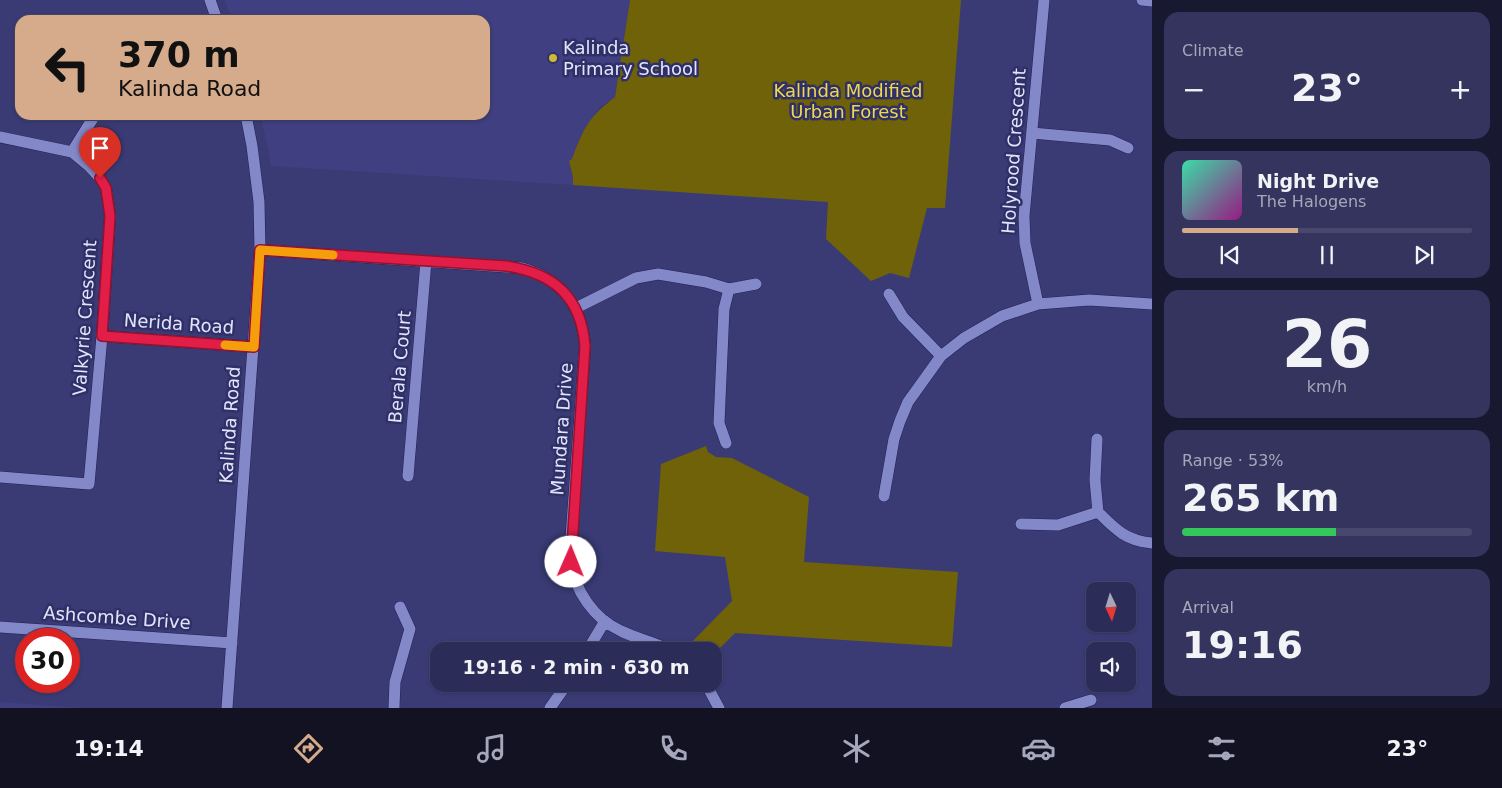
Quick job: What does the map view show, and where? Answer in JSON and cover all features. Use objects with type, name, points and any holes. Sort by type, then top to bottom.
[{"type":"street","points":[[210,0],[215,15]]},
{"type":"street","name":"Holyrood Crescent","points":[[1038,304],[1025,243],[1024,216],[1044,0]]},
{"type":"street","points":[[1142,0],[1152,1]]},
{"type":"street","points":[[72,152],[92,120]]},
{"type":"street","name":"Kalinda Road","points":[[227,708],[260,250],[259,202],[247,120]]},
{"type":"street","points":[[1032,133],[1110,140],[1128,148]]},
{"type":"street","name":"Valkyrie Crescent","points":[[0,137],[72,152],[89,166],[106,188],[110,216],[89,484],[0,477]]},
{"type":"street","name":"Mundara Drive","points":[[260,250],[506,266],[536,272],[554,283],[566,295],[576,308],[584,329],[585,346],[571,562],[583,596],[605,622],[620,631],[652,642]]},
{"type":"street","name":"Berala Court","points":[[408,476],[426,261]]},
{"type":"street","points":[[576,308],[636,278],[658,274],[706,282],[729,289],[756,284]]},
{"type":"street","points":[[726,443],[719,423],[724,309],[729,289]]},
{"type":"street","points":[[889,294],[903,317],[941,356]]},
{"type":"street","points":[[884,496],[889,463],[900,421],[908,402],[941,356],[964,338],[1002,316],[1038,304],[1089,300],[1152,304]]},
{"type":"street","name":"Nerida Road","points":[[102,336],[254,347]]},
{"type":"street","points":[[1098,439],[1095,480],[1098,512],[1118,531],[1129,538],[1139,542],[1152,543]]},
{"type":"street","points":[[1021,524],[1058,525],[1098,512]]},
{"type":"street","points":[[394,708],[396,682],[410,629],[400,607]]},
{"type":"street","points":[[592,642],[605,622]]},
{"type":"street","name":"Ashcombe Drive","points":[[0,627],[232,644]]},
{"type":"street","points":[[550,708],[561,692]]},
{"type":"street","points":[[710,692],[719,708]]},
{"type":"street","points":[[1065,708],[1090,700]]},
{"type":"shaded area","name":"Kalinda Primary School","points":[[225,0],[630,0],[615,97],[599,108],[582,133],[572,159],[569,161],[573,185],[271,166],[261,120],[490,120],[490,15],[230,15]]},
{"type":"shaded area","points":[[0,702],[82,708],[0,708]]},
{"type":"green space","name":"Kalinda Modified Urban Forest","points":[[630,0],[961,0],[945,208],[927,208],[909,278],[890,273],[871,281],[826,239],[828,202],[573,185],[569,161],[572,159],[580,139],[593,117],[615,97]]},
{"type":"green space","points":[[706,446],[708,452],[716,457],[732,458],[809,497],[804,562],[958,572],[952,647],[735,633],[722,646],[722,642],[692,642],[732,601],[725,557],[655,551],[661,464]]},
{"type":"slow traffic","points":[[225,345],[254,347],[260,250],[333,255]]},
{"type":"place","name":"Kalinda Primary School","points":[[553,58]]},
{"type":"route","points":[[100,178],[106,188],[110,216],[102,336],[254,347],[260,250],[506,266],[536,272],[554,283],[576,308],[584,329],[585,346],[571,538],[571,562]]}]
